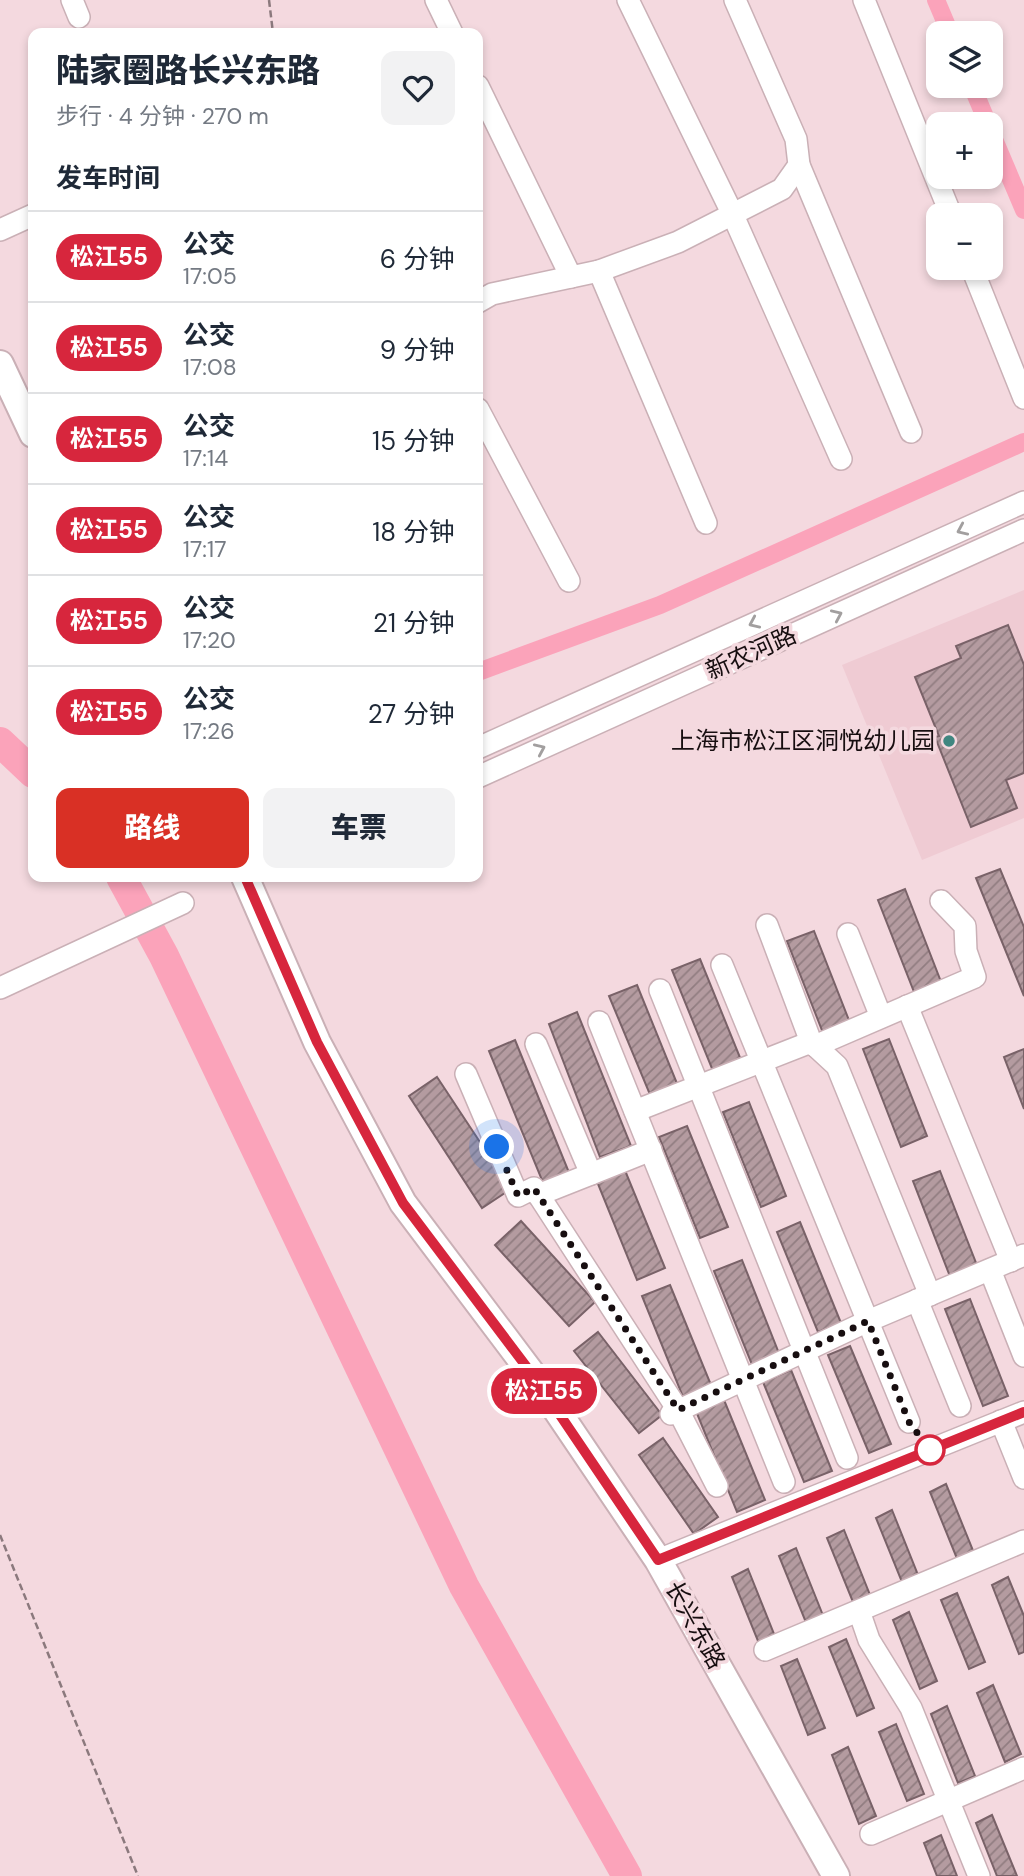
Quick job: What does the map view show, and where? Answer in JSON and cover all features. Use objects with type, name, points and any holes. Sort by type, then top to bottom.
[{"type":"main road","points":[[0,365],[28,424]]},
{"type":"main road","name":"长兴东路","points":[[251,882],[317,1042],[403,1203],[535,1378],[658,1560],[836,1876]]},
{"type":"street","points":[[436,0],[450,28]]},
{"type":"street","points":[[628,0],[732,213],[841,459]]},
{"type":"street","points":[[735,0],[796,139],[799,165],[911,432]]},
{"type":"street","points":[[864,0],[946,203]]},
{"type":"street","points":[[483,96],[571,277]]},
{"type":"street","points":[[483,299],[492,294],[599,271],[678,242],[782,189],[799,165]]},
{"type":"street","points":[[0,230],[28,217]]},
{"type":"street","points":[[599,271],[706,523]]},
{"type":"street","points":[[977,280],[1023,396]]},
{"type":"street","points":[[483,419],[569,582]]},
{"type":"street","name":"新农河路","points":[[483,746],[1024,502]]},
{"type":"street","name":"新农河路","points":[[483,775],[1024,530]]},
{"type":"street","points":[[635,1111],[761,1061],[813,1044],[975,977],[966,951],[965,926],[941,901]]},
{"type":"street","points":[[0,988],[183,903]]},
{"type":"street","points":[[767,925],[813,1044],[837,1066],[924,1298],[960,1405]]},
{"type":"street","points":[[848,934],[881,1017]]},
{"type":"street","points":[[722,965],[909,1422]]},
{"type":"street","points":[[660,990],[847,1458]]},
{"type":"street","points":[[674,1412],[868,1321],[1017,1258],[907,1006]]},
{"type":"street","points":[[599,1023],[784,1482]]},
{"type":"street","points":[[536,1044],[591,1174]]},
{"type":"street","points":[[466,1074],[518,1196],[534,1188],[717,1486]]},
{"type":"street","points":[[538,1195],[651,1150]]},
{"type":"street","points":[[990,1270],[1024,1356]]},
{"type":"street","points":[[658,1560],[1024,1412]]},
{"type":"street","points":[[1001,1421],[1024,1478]]},
{"type":"street","points":[[765,1650],[1024,1541]]},
{"type":"street","points":[[859,1611],[869,1640],[911,1708],[979,1876]]},
{"type":"street","points":[[871,1834],[1024,1768]]},
{"type":"path","points":[[269,0],[272,28]]},
{"type":"path","points":[[0,1535],[138,1876]]},
{"type":"shaded area","name":"上海市松江区洞悦幼儿园","points":[[1024,590],[1024,818],[922,860],[842,665]]},
{"type":"building","points":[[1008,625],[1024,665],[1024,773],[1006,780],[1017,808],[971,827],[935,737],[939,736],[915,677],[961,658],[956,646]]},
{"type":"building","points":[[1000,869],[1024,927],[1024,996],[976,878]]},
{"type":"building","points":[[905,889],[943,987],[916,997],[878,900]]},
{"type":"building","points":[[814,931],[852,1028],[825,1038],[787,941]]},
{"type":"building","points":[[700,959],[741,1060],[713,1071],[672,970]]},
{"type":"building","points":[[637,985],[678,1086],[651,1097],[609,996]]},
{"type":"building","points":[[577,1012],[631,1146],[600,1157],[549,1024]]},
{"type":"building","points":[[889,1039],[927,1136],[901,1147],[863,1049]]},
{"type":"building","points":[[515,1040],[570,1175],[544,1185],[489,1051]]},
{"type":"building","points":[[1024,1049],[1024,1109],[1004,1057]]},
{"type":"building","points":[[437,1077],[511,1189],[482,1208],[409,1096]]},
{"type":"building","points":[[749,1102],[786,1196],[761,1207],[723,1112]]},
{"type":"building","points":[[687,1126],[728,1227],[700,1238],[659,1137]]},
{"type":"building","points":[[624,1168],[665,1268],[637,1280],[596,1179]]},
{"type":"building","points":[[940,1171],[978,1268],[951,1279],[913,1181]]},
{"type":"building","points":[[521,1221],[595,1302],[569,1326],[495,1245]]},
{"type":"building","points":[[800,1222],[841,1323],[818,1332],[777,1232]]},
{"type":"building","points":[[742,1260],[782,1361],[755,1372],[714,1271]]},
{"type":"building","points":[[670,1285],[711,1385],[683,1397],[642,1296]]},
{"type":"building","points":[[970,1299],[1008,1396],[983,1406],[945,1309]]},
{"type":"building","points":[[598,1332],[662,1415],[639,1433],[574,1351]]},
{"type":"building","points":[[850,1346],[891,1444],[869,1453],[828,1355]]},
{"type":"building","points":[[791,1370],[832,1471],[804,1482],[763,1382]]},
{"type":"building","points":[[724,1400],[765,1500],[737,1512],[696,1411]]},
{"type":"building","points":[[663,1438],[718,1517],[694,1534],[639,1455]]},
{"type":"building","points":[[946,1484],[974,1553],[958,1561],[930,1492]]},
{"type":"building","points":[[892,1510],[920,1580],[904,1587],[876,1518]]},
{"type":"building","points":[[844,1530],[872,1600],[855,1607],[827,1538]]},
{"type":"building","points":[[796,1548],[824,1618],[807,1625],[779,1556]]},
{"type":"building","points":[[748,1569],[776,1639],[760,1646],[732,1577]]},
{"type":"building","points":[[1008,1577],[1024,1616],[1024,1652],[1019,1654],[992,1585]]},
{"type":"building","points":[[957,1593],[985,1662],[969,1669],[941,1600]]},
{"type":"building","points":[[909,1612],[937,1681],[920,1689],[893,1620]]},
{"type":"building","points":[[846,1639],[874,1708],[857,1716],[829,1647]]},
{"type":"building","points":[[797,1659],[825,1728],[808,1735],[781,1666]]},
{"type":"building","points":[[993,1685],[1021,1754],[1005,1762],[977,1693]]},
{"type":"building","points":[[947,1706],[975,1776],[958,1783],[931,1714]]},
{"type":"building","points":[[896,1724],[924,1794],[907,1801],[879,1732]]},
{"type":"building","points":[[848,1747],[876,1816],[859,1824],[832,1755]]},
{"type":"building","points":[[992,1815],[1017,1876],[997,1876],[976,1823]]},
{"type":"building","points":[[941,1835],[957,1876],[937,1876],[924,1843]]},
{"type":"waterway","points":[[936,0],[945,21]]},
{"type":"waterway","points":[[977,98],[983,112]]},
{"type":"waterway","points":[[1003,161],[1024,210]]},
{"type":"waterway","points":[[483,670],[660,605],[1024,442]]},
{"type":"waterway","points":[[0,742],[28,768]]},
{"type":"waterway","points":[[124,882],[164,956],[464,1586],[627,1876]]},
{"type":"bus line","name":"松江55","points":[[247,882],[317,1042],[403,1203],[535,1378],[658,1560],[1024,1412]]},
{"type":"place","name":"上海市松江区洞悦幼儿园","points":[[949,741]]},
{"type":"route","points":[[497,1147],[518,1196],[534,1188],[678,1410],[868,1321],[909,1422],[930,1450]]}]
